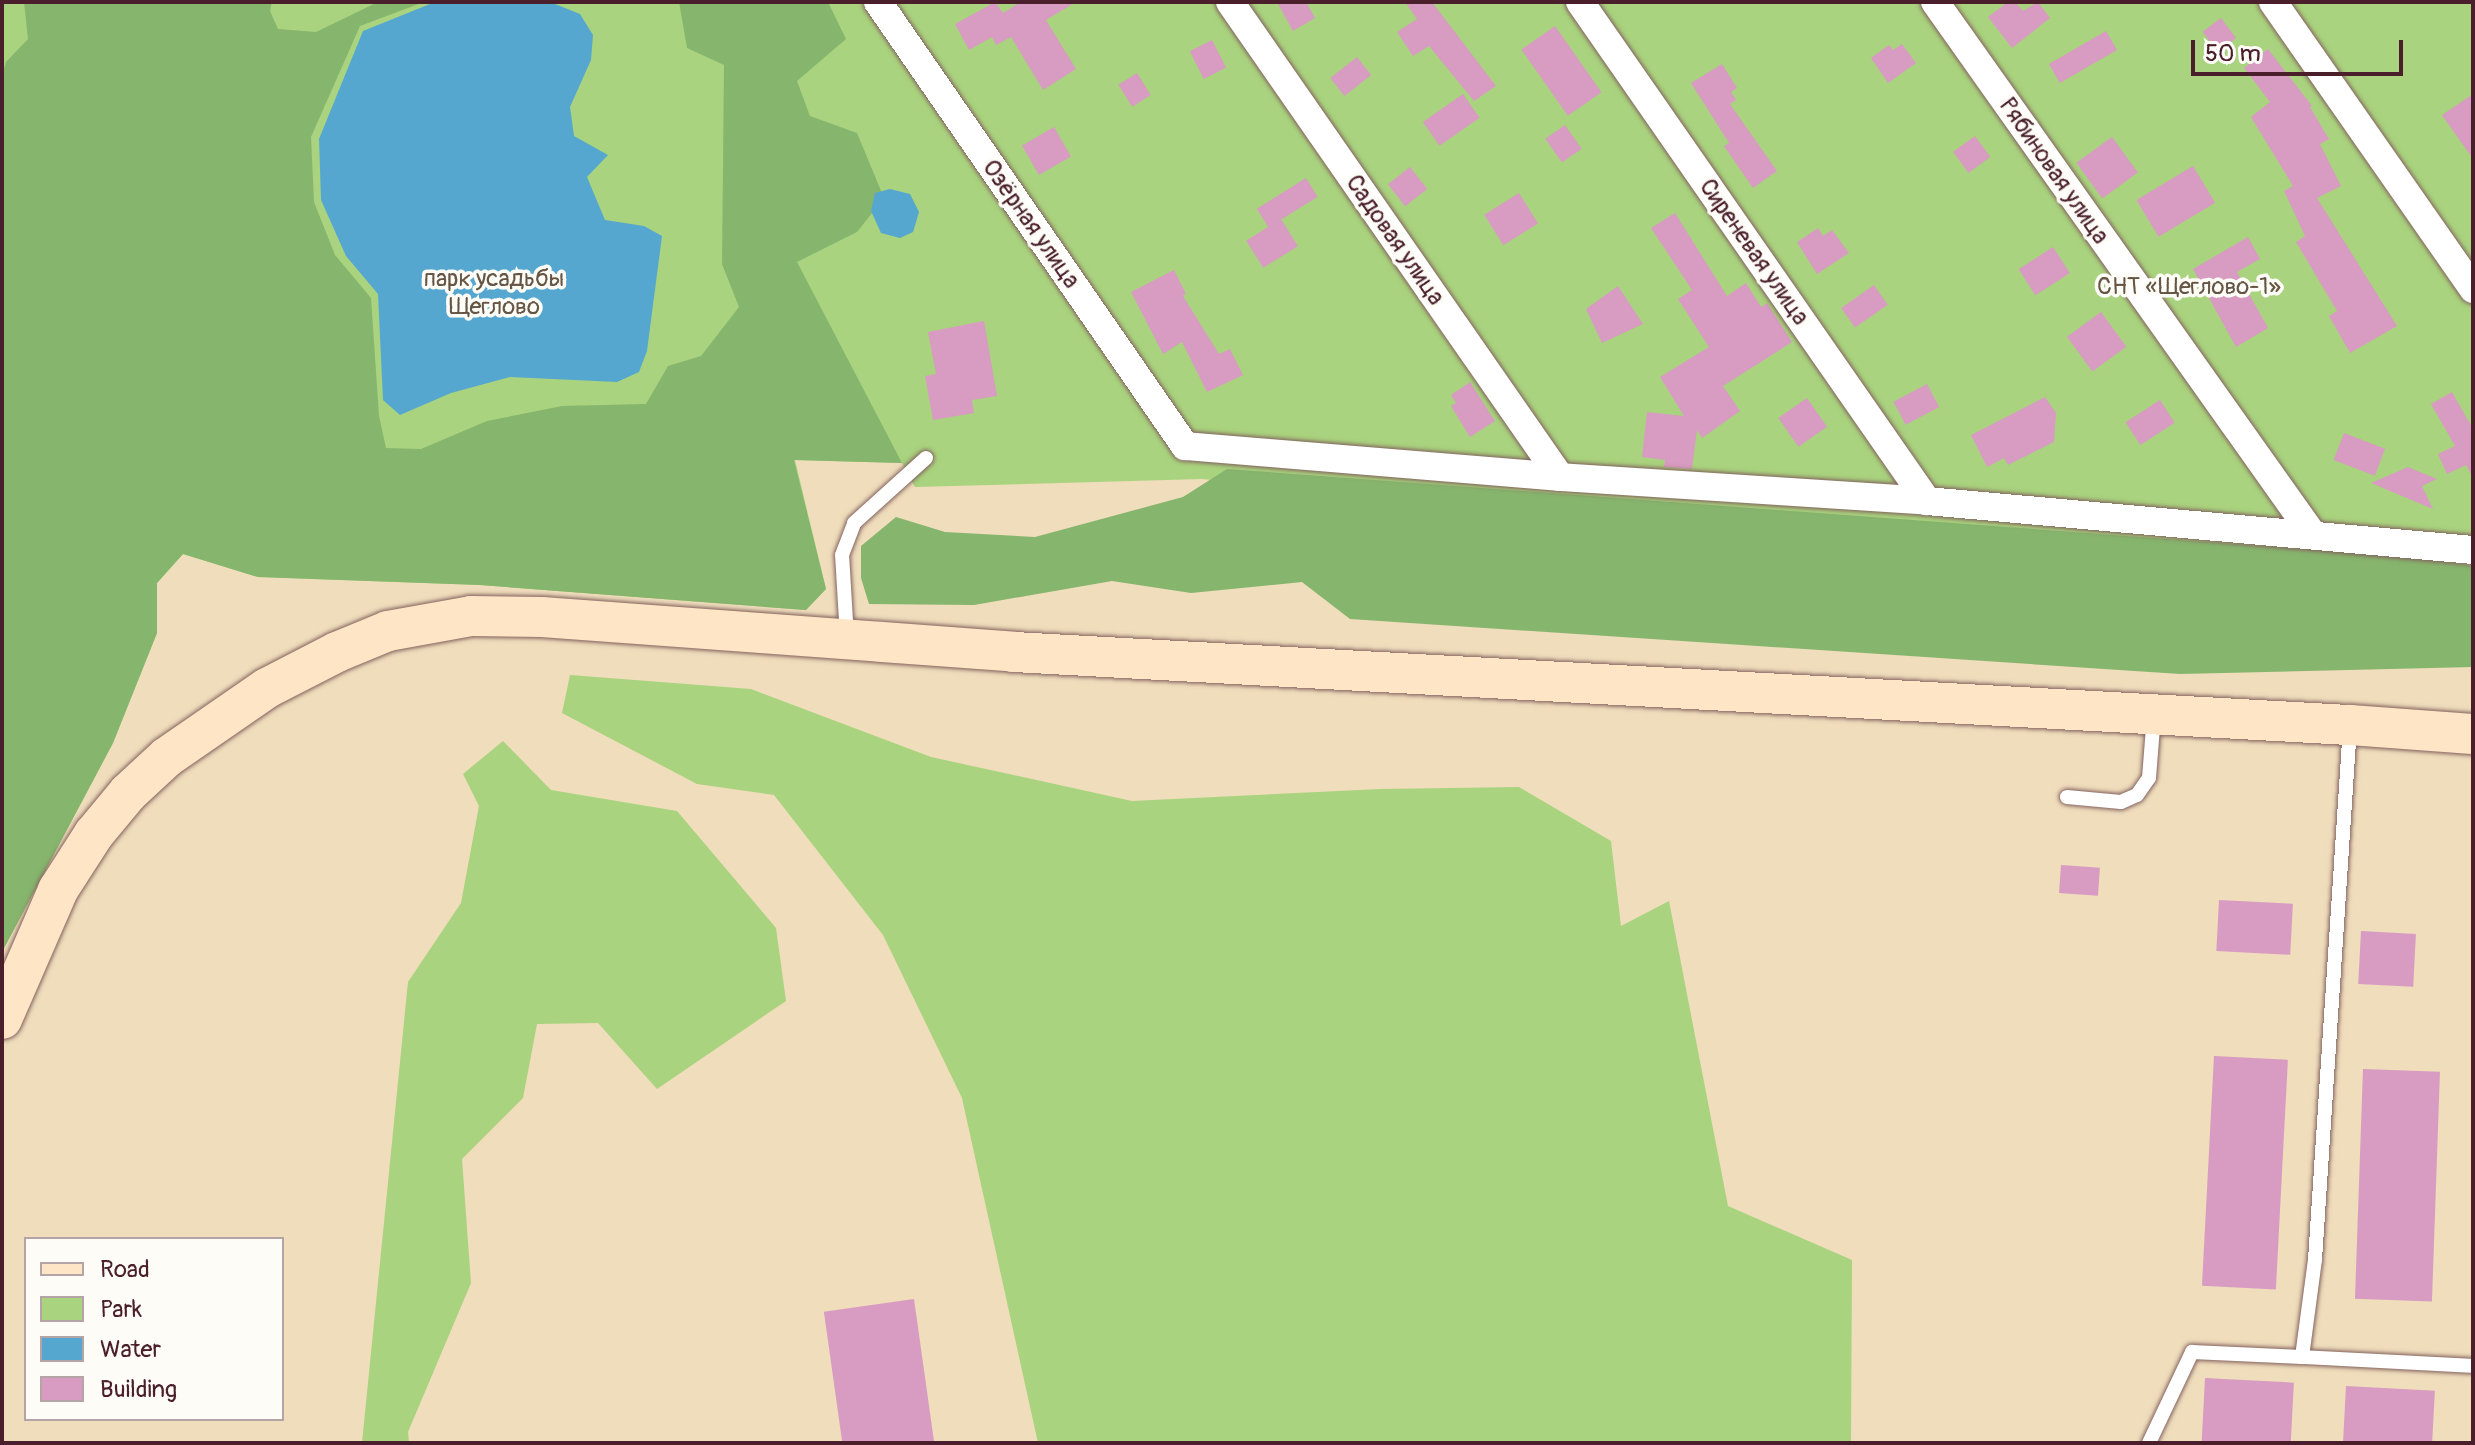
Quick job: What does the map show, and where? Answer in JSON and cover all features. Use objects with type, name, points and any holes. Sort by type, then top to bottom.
[{"type":"main road","points":[[2,1019],[58,890],[94,834],[128,793],[167,757],[267,688],[337,652],[388,631],[471,616],[542,617],[1044,654],[2473,734]]},
{"type":"street","name":"Озёрная улица","points":[[878,2],[1185,446],[1560,477]]},
{"type":"street","name":"Садовая улица","points":[[1230,2],[1560,477]]},
{"type":"street","name":"Сиреневая улица","points":[[1580,2],[1927,501]]},
{"type":"street","name":"Рябиновая улица","points":[[1935,2],[2313,535]]},
{"type":"street","points":[[2273,2],[2473,289]]},
{"type":"street","points":[[1560,477],[1927,501],[2473,550]]},
{"type":"lane","points":[[847,638],[842,555],[854,523],[926,458]]},
{"type":"lane","points":[[2067,797],[2121,802],[2137,795],[2149,778],[2154,714]]},
{"type":"lane","points":[[2302,1357],[2315,1260],[2350,725]]},
{"type":"lane","points":[[2149,1443],[2192,1352],[2473,1366]]},
{"type":"green space","name":"СНТ «Щеглово-1»","points":[[2,2],[2473,2],[2473,599],[1202,479],[915,487],[902,463],[795,460],[826,589],[806,610],[480,585],[258,577],[183,554],[157,583],[157,633],[113,743],[2,952]]},
{"type":"green space","name":"парк усадьбы Щеглово","points":[[24,2],[272,2],[270,11],[278,29],[316,32],[378,2],[424,2],[360,26],[311,137],[314,202],[335,255],[371,298],[379,416],[386,448],[421,449],[487,421],[562,406],[646,404],[668,366],[701,356],[739,307],[722,264],[724,65],[687,48],[679,2],[828,2],[846,39],[797,81],[810,116],[857,133],[884,198],[857,232],[797,262],[902,463],[794,460],[826,589],[806,610],[480,585],[258,577],[183,554],[157,583],[157,633],[113,743],[2,952],[2,75],[6,62],[28,39]]},
{"type":"green space","points":[[1227,469],[2409,557],[2473,566],[2473,667],[2180,674],[1350,619],[1302,582],[1191,593],[1112,581],[974,605],[869,604],[861,578],[861,546],[896,517],[945,532],[1035,537],[1183,497]]},
{"type":"green space","points":[[570,675],[751,689],[931,757],[1132,801],[1380,789],[1519,787],[1611,841],[1621,926],[1669,901],[1728,1206],[1852,1260],[1851,1443],[1038,1443],[962,1098],[883,935],[774,795],[697,784],[562,713]]},
{"type":"green space","points":[[503,741],[551,790],[677,811],[776,928],[786,1001],[657,1089],[598,1023],[537,1024],[523,1098],[462,1159],[471,1283],[408,1432],[409,1443],[362,1443],[408,982],[461,903],[479,806],[463,774]]},
{"type":"water","points":[[435,2],[550,2],[580,14],[593,35],[591,60],[570,107],[574,136],[608,155],[587,177],[605,220],[644,226],[662,236],[647,351],[639,372],[617,382],[510,377],[451,393],[400,415],[383,400],[378,294],[346,256],[321,200],[319,139],[363,31]]},
{"type":"water","points":[[890,189],[910,194],[919,212],[913,232],[900,238],[881,233],[871,211],[875,193]]},
{"type":"building","points":[[995,2],[1003,13],[1021,2],[1076,2],[1046,20],[1076,69],[1043,90],[1011,37],[996,45],[992,37],[969,50],[955,24]]},
{"type":"building","points":[[1277,2],[1306,2],[1315,18],[1293,31]]},
{"type":"building","points":[[1405,2],[1432,2],[1496,86],[1474,101],[1429,46],[1413,56],[1397,32],[1417,19]]},
{"type":"building","points":[[2008,2],[2015,2],[2023,11],[2038,2],[2050,18],[2012,48],[1988,17]]},
{"type":"building","points":[[2221,18],[2236,38],[2218,52],[2203,32]]},
{"type":"building","points":[[1555,26],[1601,92],[1568,116],[1521,50]]},
{"type":"building","points":[[2106,31],[2117,50],[2060,83],[2049,64]]},
{"type":"building","points":[[1212,40],[1226,68],[1204,79],[1190,51]]},
{"type":"building","points":[[1902,44],[1916,63],[1888,83],[1871,58],[1889,45],[1893,50]]},
{"type":"building","points":[[2268,49],[2312,106],[2329,139],[2320,144],[2341,186],[2317,198],[2397,326],[2350,353],[2329,316],[2337,311],[2296,242],[2305,236],[2284,191],[2293,186],[2251,117],[2270,102],[2244,68]]},
{"type":"building","points":[[1357,57],[1371,75],[1344,96],[1330,78]]},
{"type":"building","points":[[1722,64],[1737,88],[1731,92],[1736,100],[1730,104],[1777,171],[1753,188],[1724,146],[1729,143],[1691,83]]},
{"type":"building","points":[[1137,73],[1151,95],[1132,107],[1118,85]]},
{"type":"building","points":[[1463,94],[1480,118],[1439,146],[1423,122]]},
{"type":"building","points":[[2473,94],[2473,159],[2442,115]]},
{"type":"building","points":[[1565,125],[1582,149],[1562,163],[1545,139]]},
{"type":"building","points":[[1054,127],[1071,156],[1039,175],[1022,146]]},
{"type":"building","points":[[1975,136],[1990,157],[1968,173],[1953,152]]},
{"type":"building","points":[[2112,137],[2138,173],[2102,198],[2076,163]]},
{"type":"building","points":[[2193,166],[2215,203],[2159,237],[2136,200]]},
{"type":"building","points":[[1410,167],[1427,189],[1405,206],[1388,184]]},
{"type":"building","points":[[1306,178],[1318,197],[1268,227],[1257,209]]},
{"type":"building","points":[[1519,193],[1538,224],[1503,245],[1484,215]]},
{"type":"building","points":[[1675,213],[1727,296],[1746,283],[1761,307],[1767,303],[1792,342],[1723,386],[1740,411],[1702,438],[1697,430],[1692,469],[1664,467],[1665,460],[1642,457],[1647,412],[1684,416],[1660,377],[1709,347],[1678,299],[1692,290],[1651,228]]},
{"type":"building","points":[[1281,219],[1298,246],[1263,268],[1246,241]]},
{"type":"building","points":[[1818,228],[1823,236],[1832,230],[1849,253],[1817,274],[1797,242]]},
{"type":"building","points":[[2248,237],[2260,259],[2237,272],[2268,328],[2236,347],[2193,269]]},
{"type":"building","points":[[2053,247],[2070,273],[2035,295],[2019,269]]},
{"type":"building","points":[[1174,270],[1186,294],[1183,296],[1219,354],[1230,349],[1243,375],[1207,392],[1182,342],[1163,354],[1131,292]]},
{"type":"building","points":[[1874,285],[1888,305],[1855,328],[1841,308]]},
{"type":"building","points":[[1618,286],[1643,324],[1602,343],[1586,309]]},
{"type":"building","points":[[2101,312],[2126,347],[2092,371],[2067,337]]},
{"type":"building","points":[[984,321],[997,396],[972,400],[974,413],[933,420],[925,376],[936,374],[928,332]]},
{"type":"building","points":[[1470,382],[1495,421],[1470,437],[1451,406],[1456,403],[1451,395]]},
{"type":"building","points":[[1927,384],[1939,407],[1906,425],[1893,402]]},
{"type":"building","points":[[2452,392],[2473,429],[2473,478],[2466,465],[2447,474],[2438,454],[2455,446],[2431,404]]},
{"type":"building","points":[[2045,397],[2056,413],[2054,442],[2008,465],[2004,458],[1987,467],[1971,435]]},
{"type":"building","points":[[1807,398],[1827,427],[1798,447],[1778,418]]},
{"type":"building","points":[[2160,400],[2175,423],[2140,445],[2126,422]]},
{"type":"building","points":[[2344,433],[2385,449],[2375,476],[2334,460]]},
{"type":"building","points":[[2408,467],[2437,479],[2422,486],[2433,509],[2371,483]]},
{"type":"building","points":[[2061,865],[2100,868],[2098,896],[2059,893]]},
{"type":"building","points":[[2219,900],[2293,904],[2290,955],[2216,951]]},
{"type":"building","points":[[2361,931],[2416,934],[2413,987],[2358,984]]},
{"type":"building","points":[[2214,1056],[2288,1060],[2276,1290],[2202,1286]]},
{"type":"building","points":[[2363,1069],[2440,1072],[2432,1302],[2355,1299]]},
{"type":"building","points":[[914,1299],[934,1443],[842,1443],[824,1312]]},
{"type":"building","points":[[2205,1378],[2294,1383],[2291,1443],[2202,1443]]},
{"type":"building","points":[[2346,1386],[2435,1391],[2432,1443],[2343,1443]]}]
